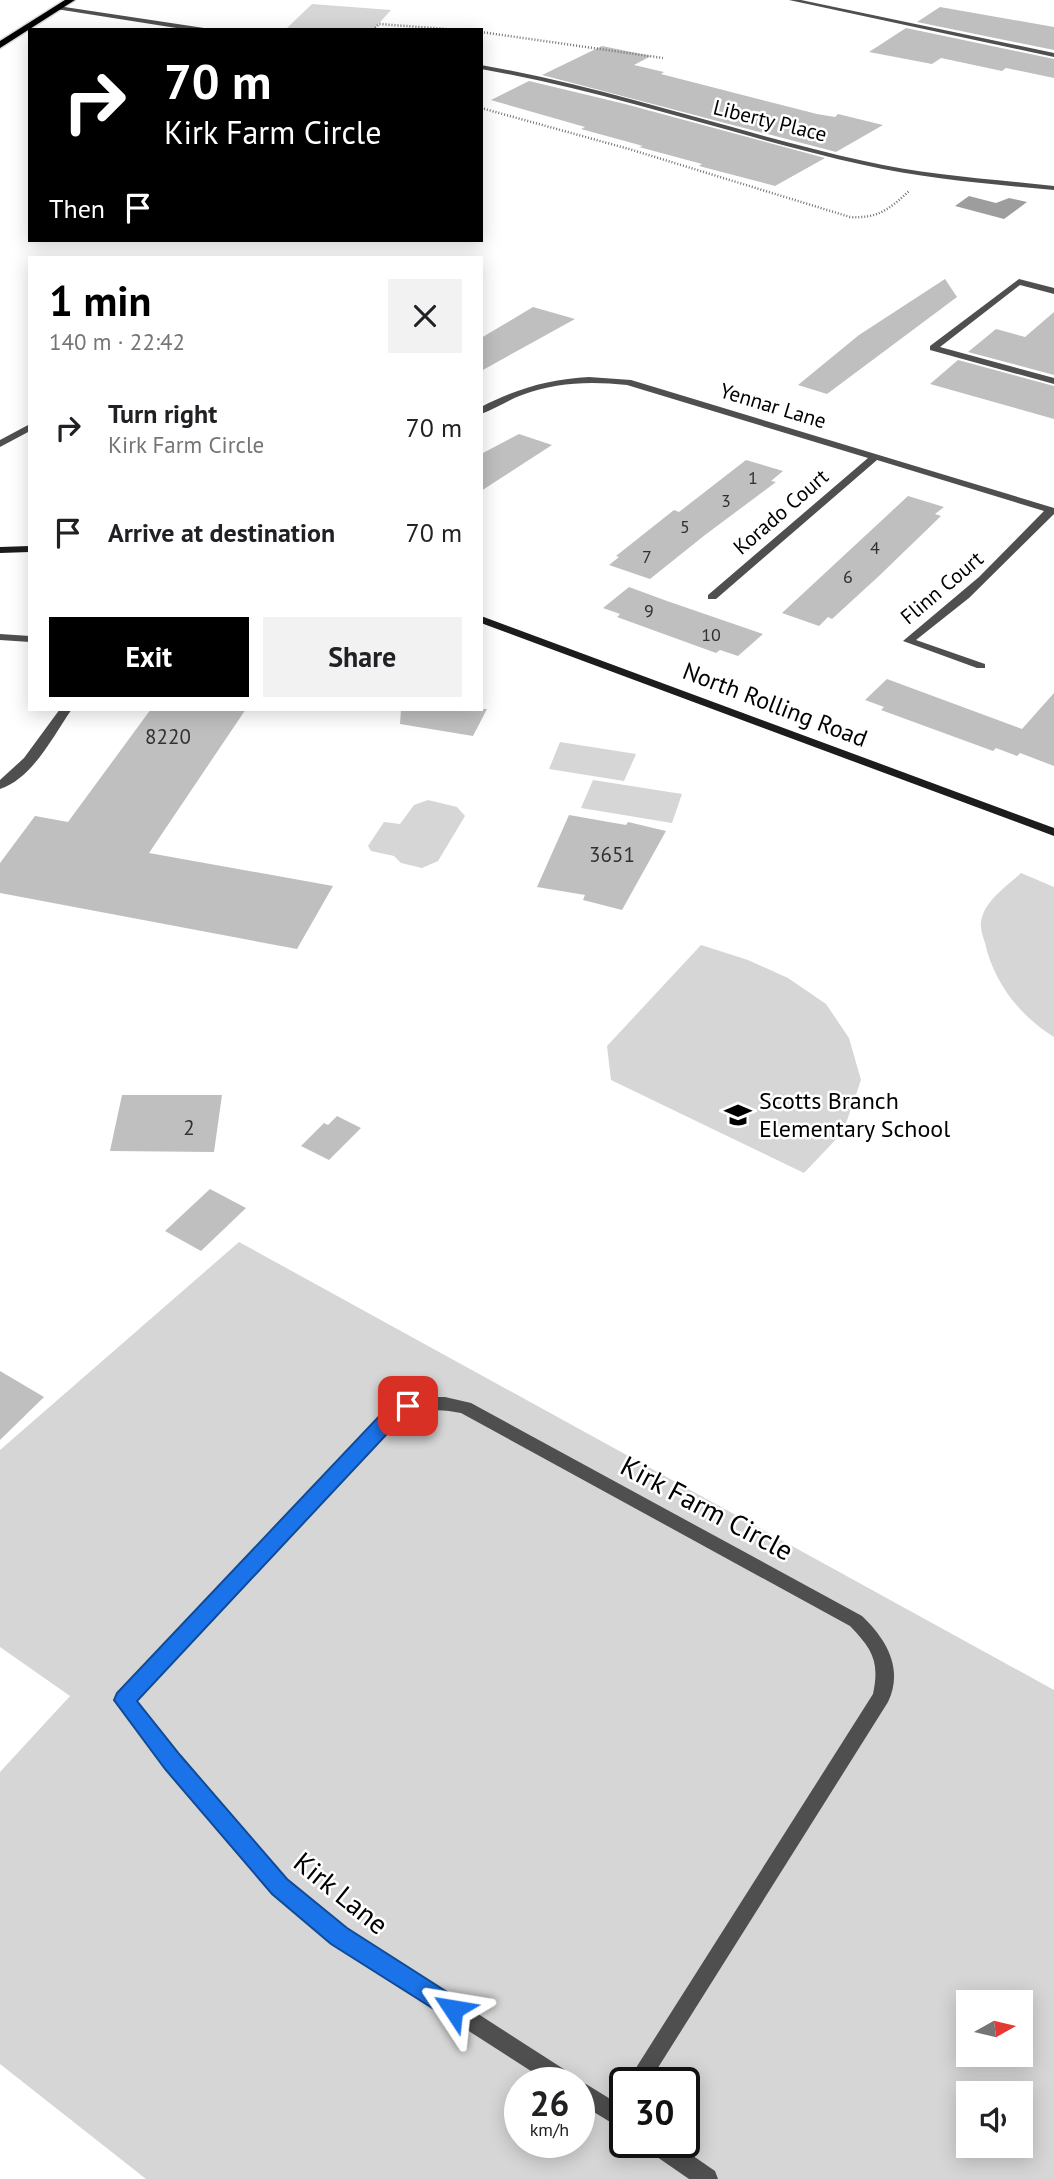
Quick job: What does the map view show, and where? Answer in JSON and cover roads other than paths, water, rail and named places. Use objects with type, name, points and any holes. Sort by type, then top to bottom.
[{"type":"main road","points":[[0,45],[71,0]]},
{"type":"street","points":[[792,0],[1054,55]]},
{"type":"street","points":[[58,8],[191,28]]},
{"type":"street","name":"Liberty Place","points":[[483,67],[561,82],[861,162],[925,175],[1054,188]]},
{"type":"street","points":[[1054,291],[1019,282],[933,348],[1054,381]]},
{"type":"street","name":"Yennar Lane","points":[[483,410],[530,387],[580,378],[602,379],[653,388],[1053,510]]},
{"type":"street","points":[[0,443],[28,428]]},
{"type":"street","name":"Korado Court","points":[[712,597],[876,456]]},
{"type":"street","name":"Flinn Court","points":[[981,666],[908,640],[947,613],[980,585],[1053,510]]},
{"type":"street","points":[[0,550],[28,549]]},
{"type":"street","name":"North Rolling Road","points":[[483,620],[1054,832]]},
{"type":"street","points":[[0,637],[28,639]]},
{"type":"street","points":[[0,785],[11,779],[27,762],[65,711]]},
{"type":"street","name":"Kirk Farm Circle","points":[[124,1700],[392,1416],[408,1406],[427,1402],[447,1402],[465,1408],[856,1621],[873,1636],[884,1655],[887,1676],[882,1696],[647,2067]]},
{"type":"street","name":"Kirk Lane","points":[[124,1700],[279,1886],[339,1936],[543,2067]]},
{"type":"street","points":[[677,2158],[707,2179]]},
{"type":"place","name":"Scotts Branch Elementary School","points":[[738,1115]]}]
